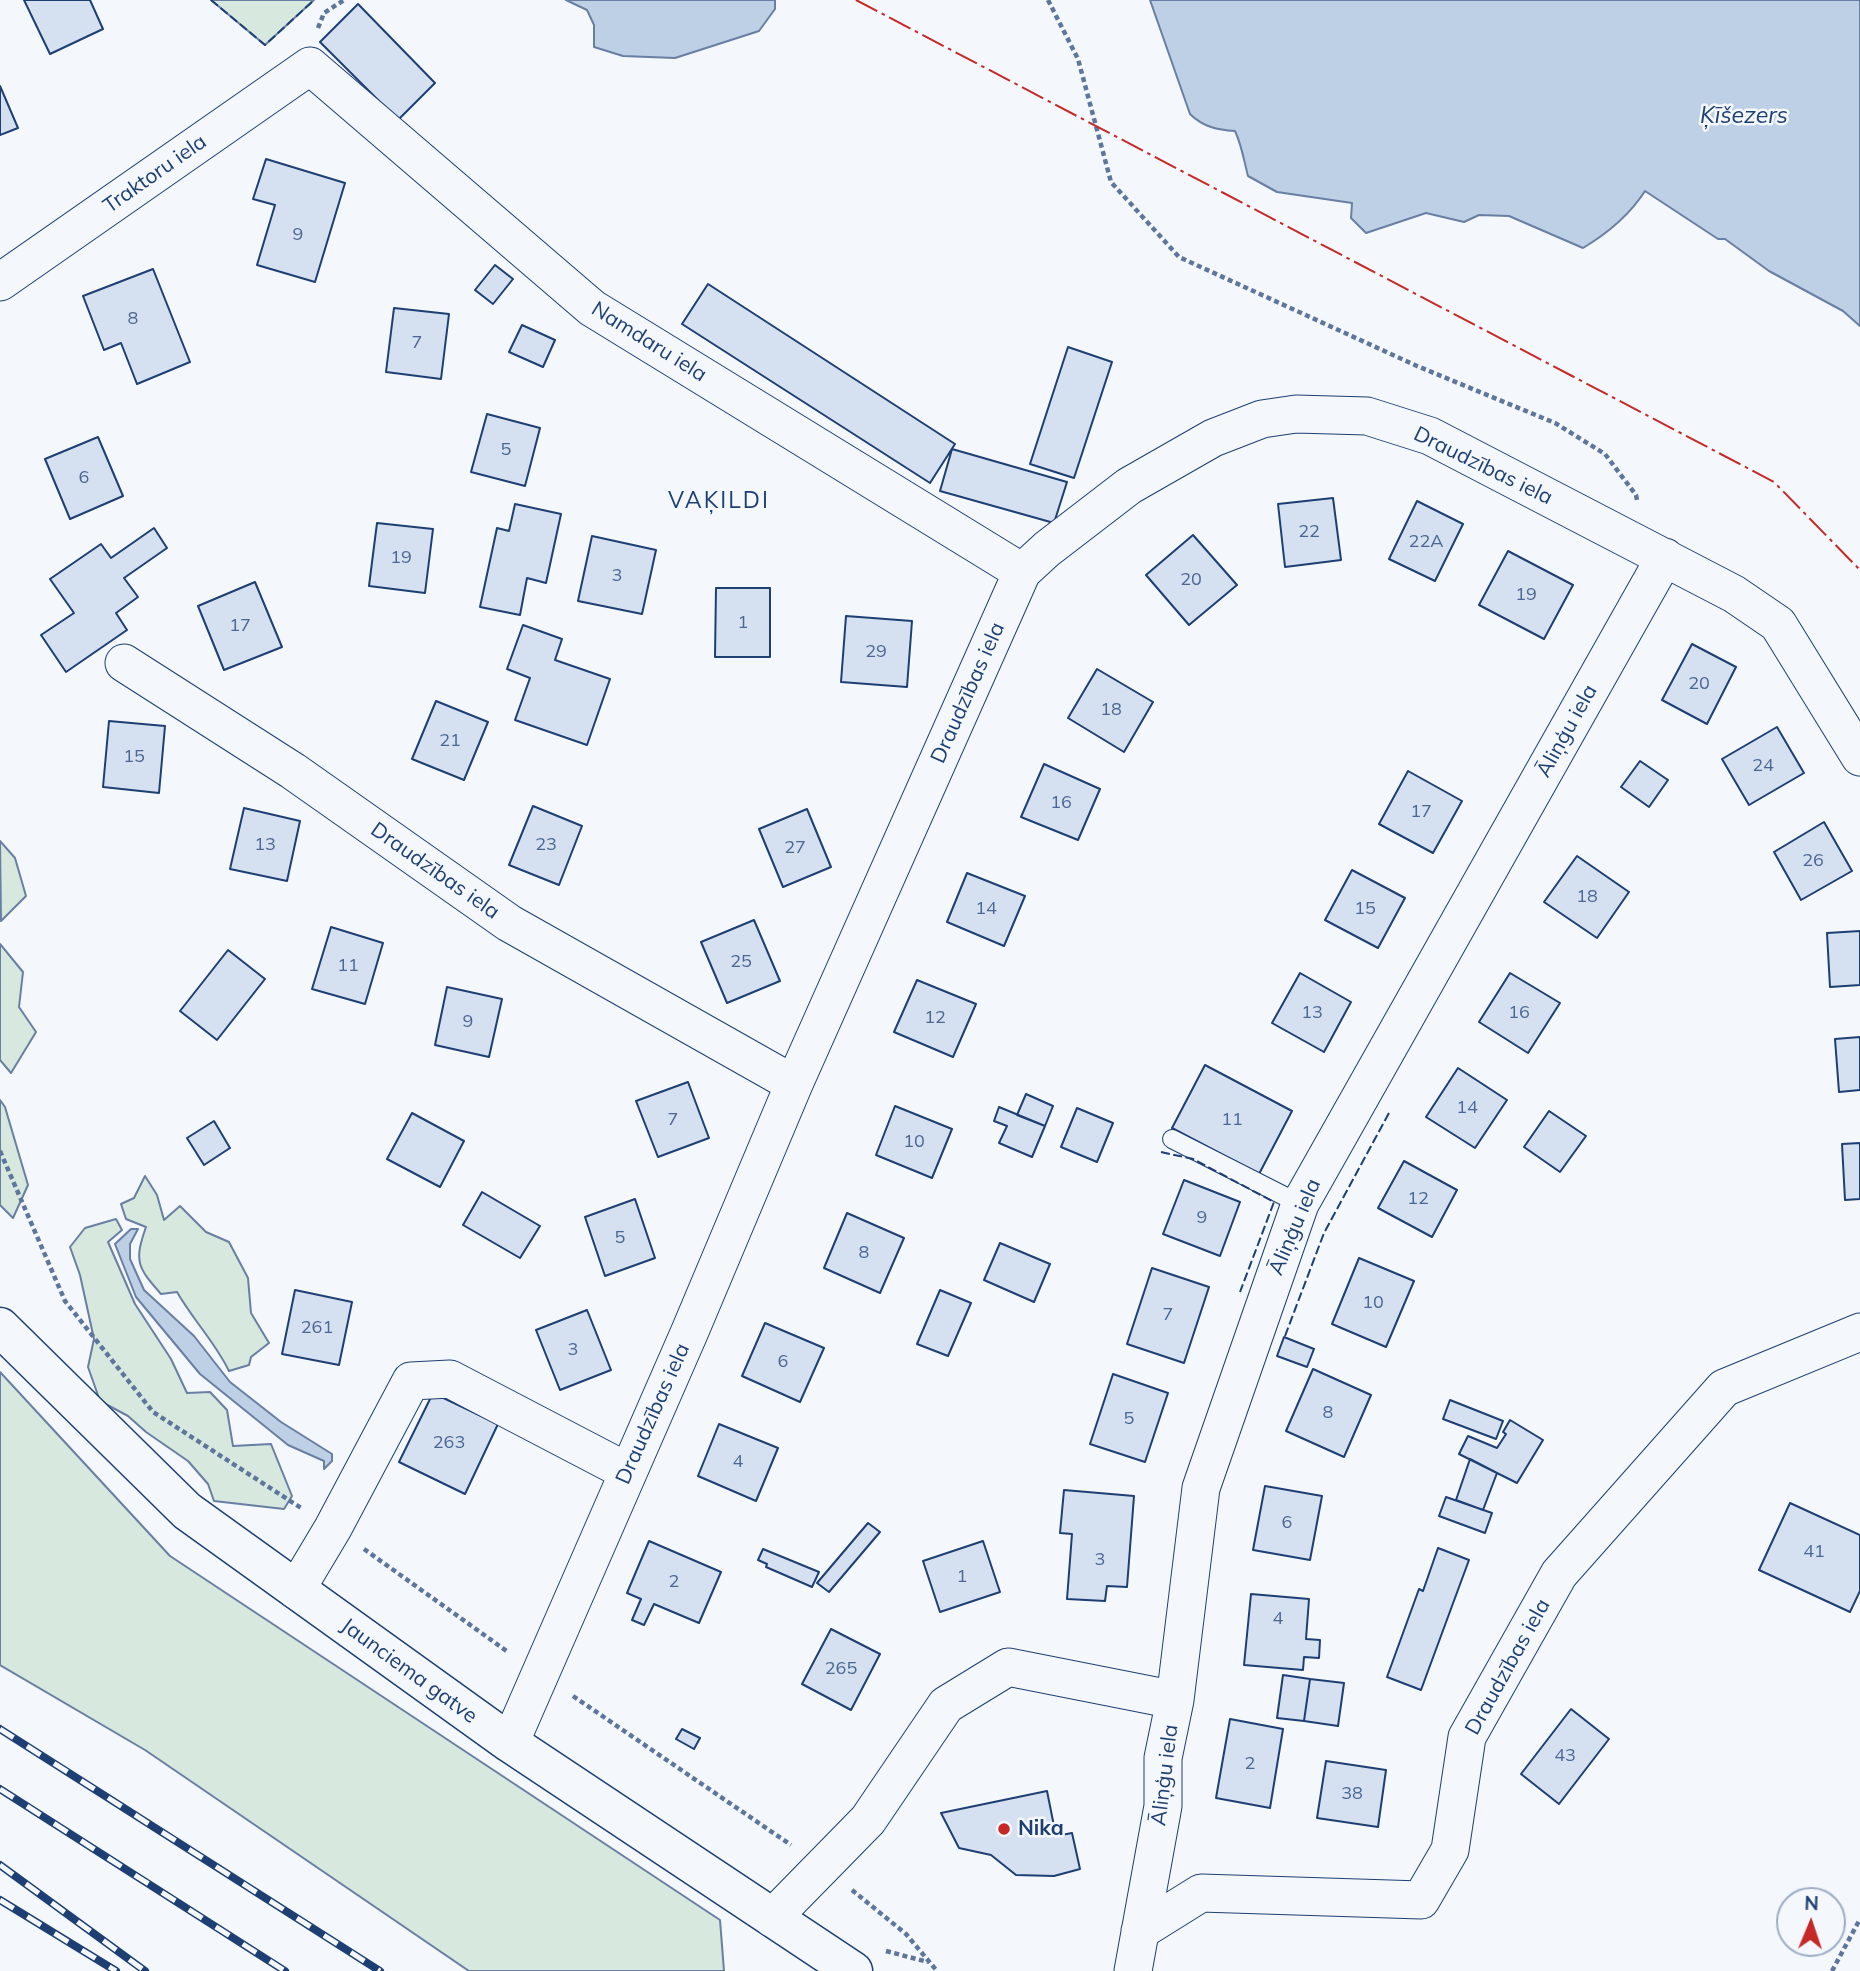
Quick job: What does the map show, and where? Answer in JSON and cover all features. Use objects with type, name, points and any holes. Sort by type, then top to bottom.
[{"type":"main road","name":"Jaunciema gatve","points":[[0,1327],[187,1511],[510,1743],[853,1971]]},
{"type":"street","name":"Traktoru iela","points":[[0,282],[310,66]]},
{"type":"street","name":"Namdaru iela","points":[[310,66],[592,308],[1022,572]]},
{"type":"street","name":"Draudzības iela","points":[[510,1743],[794,1084],[1022,572],[1129,486],[1213,438],[1262,419],[1296,414],[1367,416],[1430,436],[1734,594],[1778,624],[1860,757]]},
{"type":"street","name":"Āliņģu iela","points":[[1133,1971],[1163,1806],[1163,1758],[1175,1700],[1201,1488],[1300,1204],[1654,551]]},
{"type":"street","name":"Draudzības iela","points":[[124,663],[293,771],[509,923],[794,1084]]},
{"type":"street","name":"Draudzības iela","points":[[1140,1931],[1201,1893],[1421,1900],[1450,1850],[1467,1737],[1559,1574],[1724,1388],[1860,1332]]},
{"type":"street","points":[[296,1590],[333,1528],[411,1381],[450,1379],[628,1472]]},
{"type":"street","points":[[772,1918],[868,1820],[946,1705],[1008,1667],[1175,1700]]},
{"type":"lane","points":[[1172,1139],[1300,1204]]},
{"type":"path","points":[[1048,0],[1078,59],[1111,181],[1179,257],[1418,366],[1565,429],[1605,454],[1636,495],[1654,551]]},
{"type":"path","points":[[0,1151],[65,1301],[153,1412],[333,1528],[540,1674],[823,1866],[906,1934],[937,1971]]},
{"type":"path","points":[[1832,1971],[1860,1919]]},
{"type":"shaded area","points":[[211,0],[314,0],[265,45]]},
{"type":"shaded area","points":[[0,841],[15,858],[26,896],[1,921]]},
{"type":"shaded area","points":[[0,944],[23,972],[19,1007],[36,1032],[11,1073],[0,1060]]},
{"type":"shaded area","points":[[0,1100],[5,1107],[28,1185],[13,1218],[0,1205]]},
{"type":"shaded area","points":[[145,1176],[157,1195],[164,1220],[180,1206],[206,1232],[229,1242],[248,1278],[251,1313],[269,1343],[251,1357],[249,1365],[229,1371],[177,1292],[161,1294],[143,1270],[139,1256],[146,1227],[126,1219],[121,1204],[134,1198]]},
{"type":"shaded area","points":[[116,1219],[122,1230],[108,1242],[135,1304],[171,1359],[187,1393],[210,1392],[227,1410],[233,1446],[271,1444],[292,1496],[284,1509],[214,1501],[208,1484],[188,1461],[128,1416],[100,1401],[88,1367],[94,1339],[80,1275],[70,1247],[85,1228]]},
{"type":"shaded area","points":[[0,1372],[170,1556],[720,1920],[724,1971],[469,1971],[145,1750],[0,1665]]},
{"type":"water","points":[[566,0],[775,0],[775,9],[759,31],[675,58],[623,56],[594,47],[594,25],[587,10]]},
{"type":"water","name":"Ķīšezers","points":[[1150,0],[1860,0],[1860,326],[1843,311],[1769,271],[1725,239],[1718,239],[1645,191],[1617,223],[1583,248],[1509,216],[1479,215],[1464,222],[1426,213],[1366,233],[1351,218],[1352,203],[1277,192],[1248,176],[1235,131],[1211,127],[1190,114]]},
{"type":"water","points":[[131,1229],[138,1229],[130,1244],[130,1259],[144,1290],[194,1336],[230,1382],[281,1422],[332,1454],[332,1461],[324,1469],[324,1461],[288,1445],[200,1374],[136,1297],[115,1244]]},
{"type":"building","points":[[24,0],[90,0],[103,29],[50,54]]},
{"type":"building","points":[[358,4],[435,83],[398,120],[320,42]]},
{"type":"building","points":[[0,86],[18,128],[0,135]]},
{"type":"building","points":[[266,159],[345,183],[315,282],[257,265],[275,205],[253,199]]},
{"type":"building","points":[[495,265],[513,279],[493,304],[475,290]]},
{"type":"building","points":[[153,269],[190,362],[137,384],[121,343],[104,350],[83,296]]},
{"type":"building","points":[[708,284],[955,444],[930,483],[682,324]]},
{"type":"building","points":[[394,308],[449,314],[441,379],[386,372]]},
{"type":"building","points":[[522,325],[555,340],[543,367],[509,352]]},
{"type":"building","points":[[1068,347],[1112,362],[1074,478],[1030,464]]},
{"type":"building","points":[[487,414],[540,428],[525,486],[471,472]]},
{"type":"building","points":[[98,437],[123,496],[70,519],[45,459]]},
{"type":"building","points":[[952,449],[1067,482],[1054,523],[940,491]]},
{"type":"building","points":[[1333,498],[1341,560],[1285,567],[1278,504]]},
{"type":"building","points":[[1417,501],[1463,524],[1435,581],[1389,559]]},
{"type":"building","points":[[515,504],[561,514],[546,583],[527,578],[520,615],[480,607],[497,528],[509,531]]},
{"type":"building","points":[[377,523],[433,529],[425,593],[369,586]]},
{"type":"building","points":[[154,528],[167,548],[124,578],[138,597],[116,613],[127,630],[66,672],[41,635],[74,613],[50,579],[101,544],[111,558]]},
{"type":"building","points":[[1193,535],[1237,585],[1189,625],[1146,575]]},
{"type":"building","points":[[592,536],[656,550],[642,614],[578,601]]},
{"type":"building","points":[[1508,551],[1573,585],[1544,639],[1479,605]]},
{"type":"building","points":[[255,582],[282,647],[224,670],[198,606]]},
{"type":"building","points":[[716,588],[770,588],[770,657],[715,657]]},
{"type":"building","points":[[846,616],[912,621],[907,687],[841,682]]},
{"type":"building","points":[[523,625],[562,639],[555,660],[610,679],[587,745],[515,720],[530,678],[507,669]]},
{"type":"building","points":[[1692,644],[1736,667],[1707,724],[1662,700]]},
{"type":"building","points":[[1097,669],[1153,702],[1124,752],[1068,718]]},
{"type":"building","points":[[436,701],[488,722],[464,780],[412,759]]},
{"type":"building","points":[[109,721],[165,726],[159,793],[103,787]]},
{"type":"building","points":[[1777,727],[1804,773],[1749,805],[1722,759]]},
{"type":"building","points":[[1640,761],[1668,780],[1649,807],[1621,787]]},
{"type":"building","points":[[1044,764],[1100,789],[1078,840],[1021,817]]},
{"type":"building","points":[[1408,771],[1462,801],[1433,853],[1379,824]]},
{"type":"building","points":[[533,806],[582,826],[559,885],[509,865]]},
{"type":"building","points":[[244,808],[300,821],[287,881],[230,869]]},
{"type":"building","points":[[807,809],[831,867],[783,887],[759,829]]},
{"type":"building","points":[[1824,822],[1852,871],[1801,900],[1774,852]]},
{"type":"building","points":[[1577,856],[1629,892],[1597,938],[1544,902]]},
{"type":"building","points":[[1352,870],[1405,898],[1378,948],[1325,920]]},
{"type":"building","points":[[967,873],[1025,896],[1004,946],[947,922]]},
{"type":"building","points":[[754,920],[780,981],[727,1003],[701,942]]},
{"type":"building","points":[[331,927],[383,943],[365,1004],[312,989]]},
{"type":"building","points":[[1860,931],[1860,985],[1830,987],[1827,933]]},
{"type":"building","points":[[228,950],[265,979],[217,1040],[180,1011]]},
{"type":"building","points":[[1300,973],[1351,1002],[1324,1052],[1272,1023]]},
{"type":"building","points":[[1510,973],[1560,1003],[1528,1053],[1479,1022]]},
{"type":"building","points":[[917,980],[976,1004],[953,1057],[894,1032]]},
{"type":"building","points":[[447,987],[502,999],[489,1057],[435,1045]]},
{"type":"building","points":[[1860,1037],[1860,1090],[1839,1092],[1835,1039]]},
{"type":"building","points":[[1205,1065],[1292,1111],[1259,1174],[1172,1128]]},
{"type":"building","points":[[1458,1068],[1507,1100],[1475,1148],[1426,1117]]},
{"type":"building","points":[[688,1082],[709,1138],[658,1157],[636,1101]]},
{"type":"building","points":[[1026,1094],[1053,1106],[1045,1126],[1017,1115]]},
{"type":"building","points":[[895,1106],[952,1129],[932,1178],[876,1155]]},
{"type":"building","points":[[999,1107],[1045,1126],[1032,1157],[999,1143],[1007,1126],[994,1121]]},
{"type":"building","points":[[1077,1108],[1113,1123],[1097,1162],[1061,1147]]},
{"type":"building","points":[[1549,1111],[1586,1136],[1560,1172],[1524,1147]]},
{"type":"building","points":[[412,1113],[464,1141],[440,1187],[387,1159]]},
{"type":"building","points":[[214,1121],[230,1148],[204,1165],[187,1138]]},
{"type":"building","points":[[1860,1143],[1860,1199],[1845,1200],[1842,1144]]},
{"type":"building","points":[[1404,1161],[1457,1190],[1432,1237],[1378,1208]]},
{"type":"building","points":[[1184,1180],[1240,1202],[1220,1256],[1163,1234]]},
{"type":"building","points":[[482,1192],[540,1226],[520,1258],[463,1225]]},
{"type":"building","points":[[635,1199],[655,1258],[605,1276],[585,1217]]},
{"type":"building","points":[[847,1213],[904,1238],[880,1293],[824,1268]]},
{"type":"building","points":[[1000,1243],[1050,1264],[1034,1302],[984,1280]]},
{"type":"building","points":[[1359,1258],[1414,1281],[1386,1347],[1332,1324]]},
{"type":"building","points":[[1152,1268],[1209,1287],[1184,1363],[1127,1344]]},
{"type":"building","points":[[295,1290],[352,1302],[339,1365],[282,1354]]},
{"type":"building","points":[[940,1290],[971,1303],[948,1356],[917,1344]]},
{"type":"building","points":[[587,1310],[611,1370],[560,1390],[536,1330]]},
{"type":"building","points":[[765,1323],[824,1348],[800,1402],[742,1376]]},
{"type":"building","points":[[1284,1337],[1314,1349],[1307,1367],[1277,1356]]},
{"type":"building","points":[[1313,1369],[1371,1395],[1344,1457],[1286,1431]]},
{"type":"building","points":[[1113,1374],[1168,1393],[1145,1462],[1090,1444]]},
{"type":"building","points":[[433,1393],[498,1424],[465,1494],[399,1462]]},
{"type":"building","points":[[1450,1400],[1503,1421],[1496,1439],[1443,1419]]},
{"type":"building","points":[[1510,1420],[1543,1440],[1517,1483],[1459,1454],[1468,1436],[1497,1448],[1506,1434],[1503,1432]]},
{"type":"building","points":[[719,1424],[778,1448],[756,1501],[698,1476]]},
{"type":"building","points":[[1470,1459],[1497,1473],[1483,1510],[1456,1500]]},
{"type":"building","points":[[1265,1486],[1322,1496],[1310,1560],[1253,1550]]},
{"type":"building","points":[[1064,1490],[1134,1496],[1127,1587],[1107,1586],[1105,1601],[1067,1599],[1072,1534],[1060,1533]]},
{"type":"building","points":[[1446,1497],[1492,1513],[1485,1533],[1439,1516]]},
{"type":"building","points":[[1790,1503],[1860,1535],[1860,1591],[1850,1612],[1759,1570]]},
{"type":"building","points":[[868,1523],[880,1532],[829,1592],[817,1583]]},
{"type":"building","points":[[649,1541],[721,1572],[699,1623],[654,1604],[644,1625],[632,1620],[641,1599],[627,1593]]},
{"type":"building","points":[[983,1541],[1000,1592],[940,1612],[923,1561]]},
{"type":"building","points":[[1438,1548],[1469,1560],[1421,1690],[1387,1677],[1419,1589],[1423,1591]]},
{"type":"building","points":[[763,1549],[819,1572],[812,1587],[766,1567],[767,1564],[758,1560]]},
{"type":"building","points":[[1251,1594],[1309,1599],[1306,1639],[1320,1640],[1319,1658],[1304,1657],[1303,1670],[1244,1665]]},
{"type":"building","points":[[831,1629],[880,1654],[851,1710],[802,1684]]},
{"type":"building","points":[[1283,1675],[1310,1679],[1304,1721],[1277,1718]]},
{"type":"building","points":[[1310,1679],[1344,1683],[1338,1726],[1304,1721]]},
{"type":"building","points":[[1571,1709],[1609,1739],[1559,1804],[1521,1774]]},
{"type":"building","points":[[1230,1719],[1283,1729],[1270,1808],[1216,1798]]},
{"type":"building","points":[[682,1729],[700,1738],[694,1749],[676,1739]]},
{"type":"building","points":[[1326,1761],[1386,1770],[1378,1827],[1317,1818]]},
{"type":"building","points":[[1047,1791],[1056,1836],[1072,1833],[1080,1869],[1054,1876],[1016,1875],[991,1855],[959,1848],[941,1813]]},
{"type":"railway","points":[[0,1729],[380,1971]]},
{"type":"railway","points":[[0,1789],[285,1971]]},
{"type":"railway","points":[[0,1865],[145,1971]]},
{"type":"railway","points":[[0,1900],[116,1971]]},
{"type":"fence","points":[[211,0],[265,45],[314,0]]},
{"type":"fence","points":[[1285,1336],[1324,1233],[1389,1113]]},
{"type":"fence","points":[[1161,1152],[1193,1159],[1274,1202],[1240,1292]]},
{"type":"power","points":[[856,0],[1774,482],[1860,570]]},
{"type":"place","name":"Nika","points":[[1004,1829]]},
{"type":"district","name":"VAĶILDI","points":[[719,501]]}]
